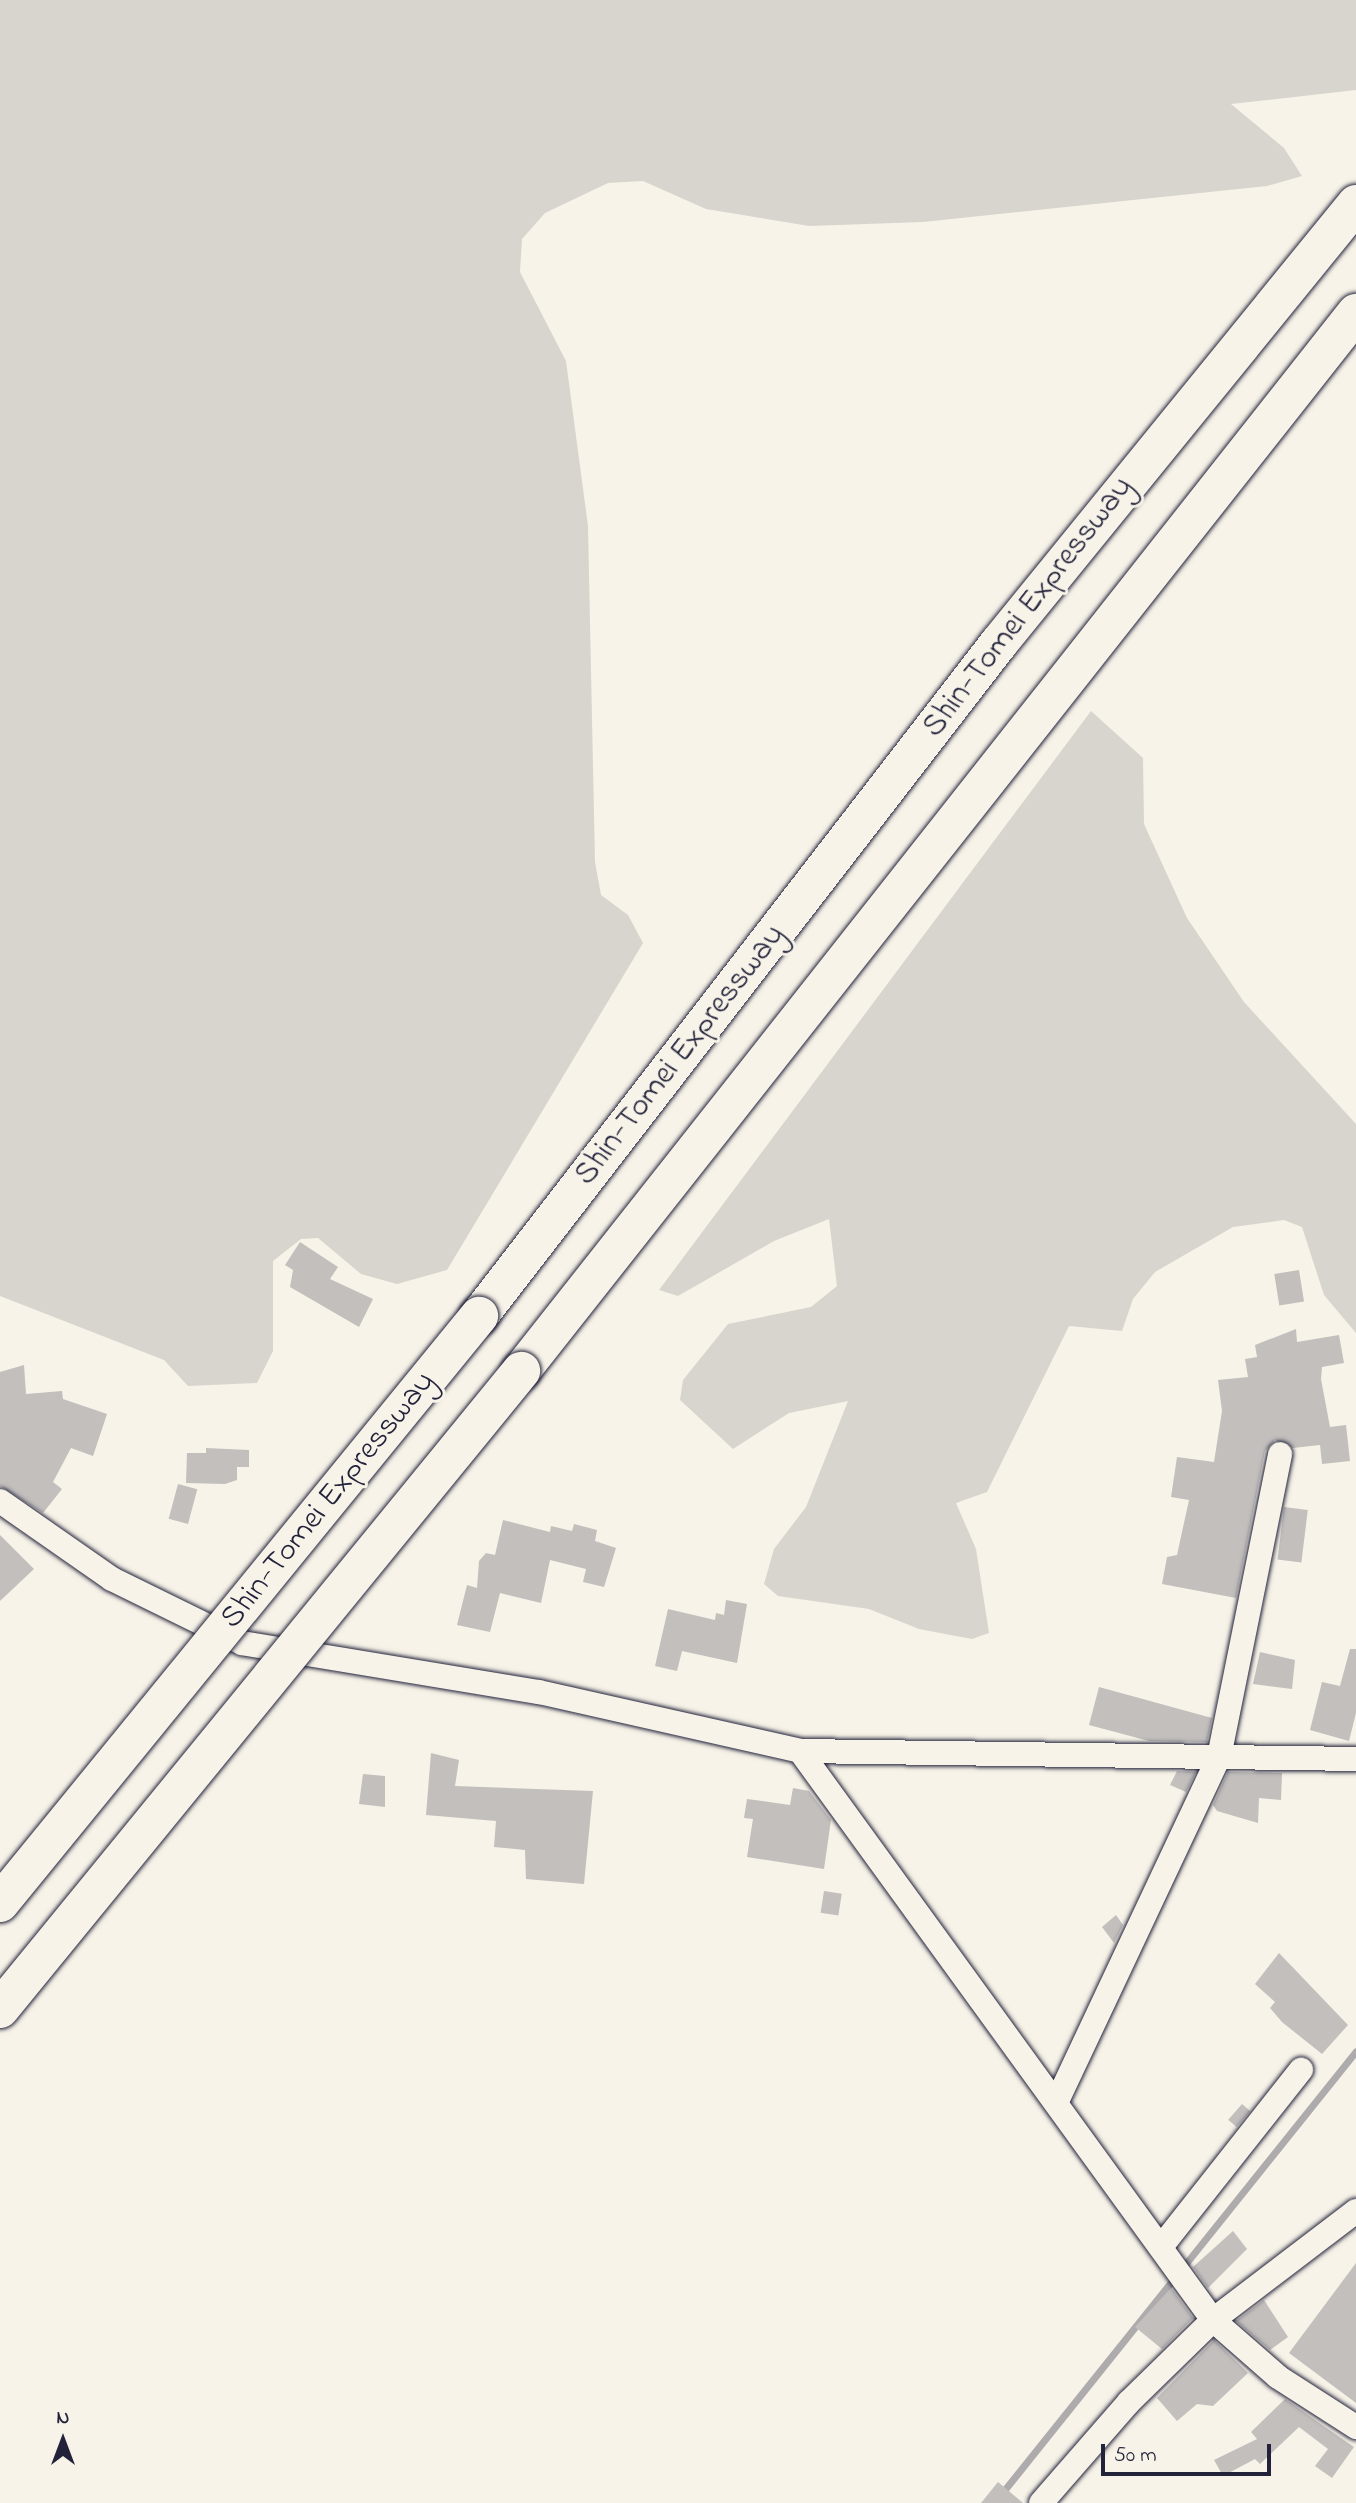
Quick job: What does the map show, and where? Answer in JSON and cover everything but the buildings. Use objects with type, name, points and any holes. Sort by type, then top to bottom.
[{"type":"highway","name":"Shin-Tomei Expressway","points":[[0,1903],[479,1316],[999,643],[1356,204]]},
{"type":"highway","points":[[0,2009],[520,1371],[1356,313]]},
{"type":"street","points":[[1058,2099],[1219,1757],[1280,1454]]},
{"type":"street","points":[[0,1502],[112,1579],[242,1643],[393,1673],[539,1692],[800,1751],[1356,1759]]},
{"type":"street","points":[[800,1751],[1058,2099],[1213,2320],[1278,2377],[1356,2427]]},
{"type":"street","points":[[1161,2246],[1301,2070]]},
{"type":"street","points":[[1041,2503],[1129,2402],[1213,2320],[1356,2211]]},
{"type":"shaded area","points":[[0,0],[1356,0],[1356,90],[1231,104],[1284,148],[1302,176],[1267,186],[923,222],[809,226],[706,209],[643,181],[608,183],[545,213],[522,239],[520,272],[566,361],[588,526],[595,862],[601,895],[628,915],[643,943],[447,1270],[397,1284],[361,1274],[318,1238],[301,1239],[273,1261],[273,1351],[257,1383],[188,1386],[164,1360],[0,1296]]},
{"type":"shaded area","points":[[1091,711],[1143,758],[1144,824],[1187,918],[1244,1002],[1356,1124],[1356,1333],[1324,1295],[1302,1227],[1284,1220],[1233,1227],[1155,1272],[1133,1299],[1122,1331],[1069,1326],[987,1492],[956,1503],[976,1549],[989,1633],[972,1639],[919,1629],[869,1609],[778,1596],[764,1584],[774,1549],[806,1507],[848,1401],[789,1413],[733,1449],[680,1400],[683,1380],[728,1324],[811,1307],[837,1286],[829,1219],[774,1241],[678,1296],[659,1290]]},
{"type":"waterway","points":[[994,2503],[1356,2051]]}]
